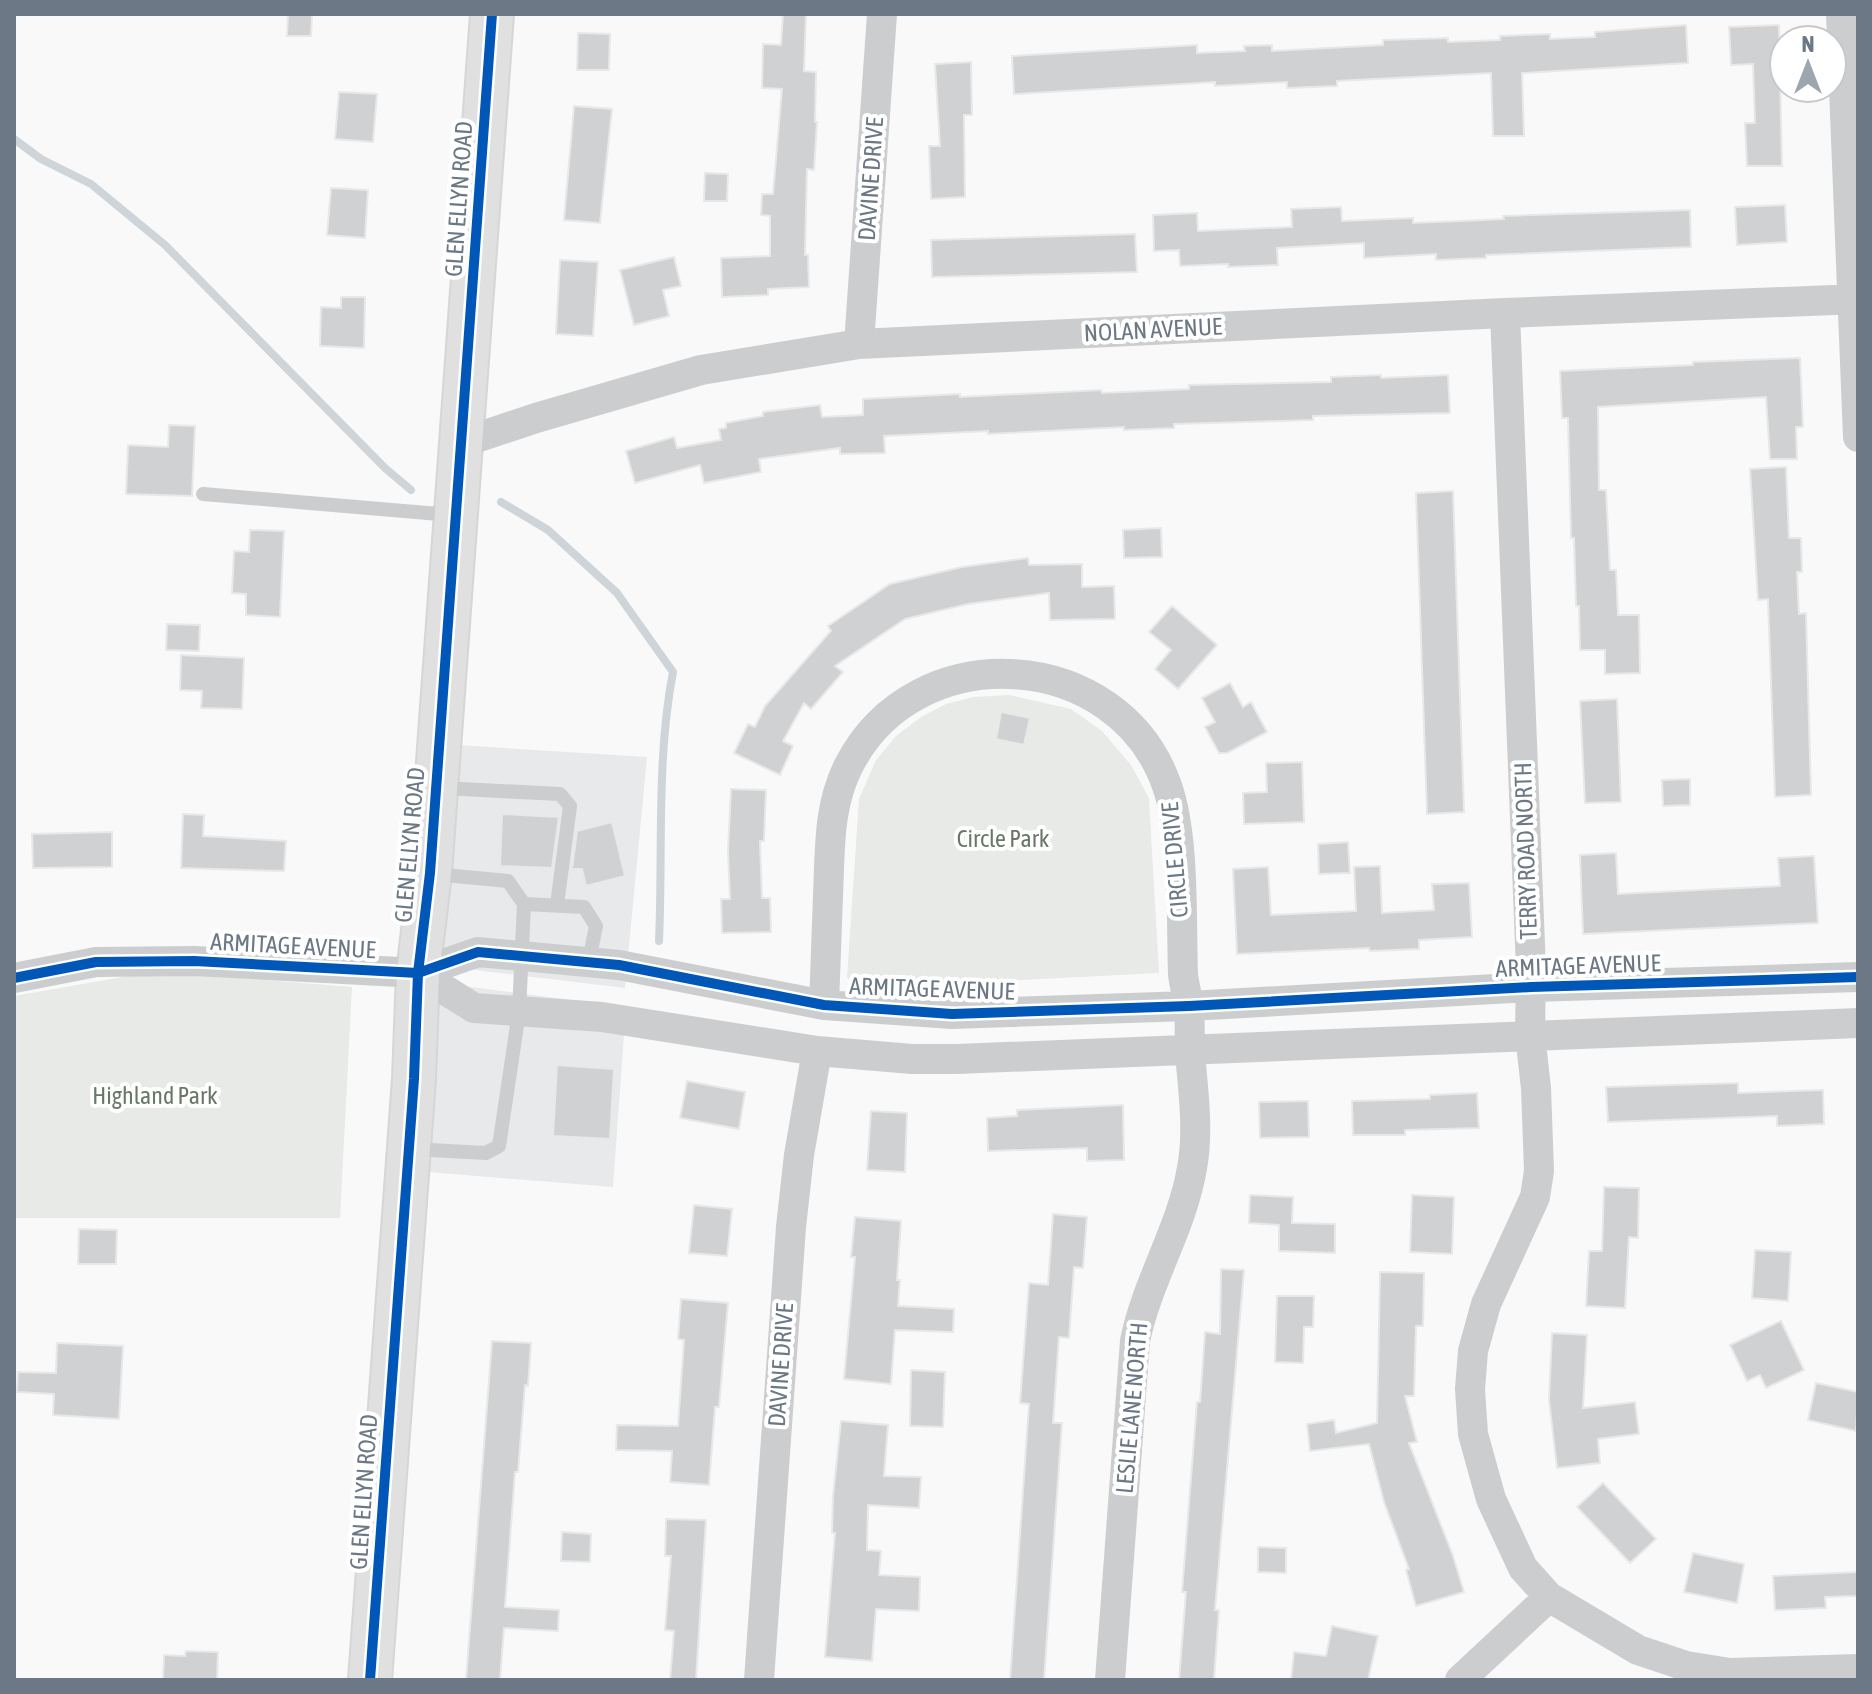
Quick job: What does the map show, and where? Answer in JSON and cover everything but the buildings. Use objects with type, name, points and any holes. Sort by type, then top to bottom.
[{"type":"street","name":"GLEN ELLYN ROAD","points":[[370,1680],[409,1149],[418,973],[430,873],[492,14]]},
{"type":"street","name":"DAVINE DRIVE","points":[[859,344],[882,14]]},
{"type":"street","points":[[1841,14],[1855,299],[1858,437]]},
{"type":"street","name":"NOLAN AVENUE","points":[[461,443],[701,370],[859,344],[1855,299]]},
{"type":"street","name":"TERRY ROAD NORTH","points":[[1505,313],[1531,987],[1530,1035],[1536,1088],[1539,1171],[1535,1197],[1486,1304],[1473,1351],[1470,1389],[1473,1434],[1491,1499],[1523,1568],[1549,1597],[1638,1650],[1686,1666],[1730,1673],[1858,1669]]},
{"type":"street","name":"CIRCLE DRIVE","points":[[824,1005],[832,819],[849,763],[886,717],[914,697],[935,687],[986,673],[1019,673],[1053,679],[1089,693],[1106,704],[1131,727],[1158,765],[1169,790],[1176,828],[1183,979],[1189,1006],[1190,1050]]},
{"type":"street","name":"ARMITAGE AVENUE","points":[[14,978],[96,962],[194,961],[418,973],[478,952],[589,961],[824,1005],[952,1014],[1189,1006],[1531,987],[1858,977]]},
{"type":"street","name":"ARMITAGE AVENUE","points":[[418,973],[474,1008],[602,1017],[817,1051],[912,1059],[1858,1023]]},
{"type":"street","name":"LESLIE LANE NORTH","points":[[1110,1680],[1135,1341],[1141,1310],[1186,1195],[1192,1169],[1195,1149],[1190,1050]]},
{"type":"street","name":"DAVINE DRIVE","points":[[759,1680],[791,1227],[799,1155],[817,1051]]},
{"type":"street","points":[[1460,1680],[1549,1597]]},
{"type":"lane","points":[[203,494],[456,516]]},
{"type":"lane","points":[[436,788],[560,794],[570,806],[557,905]]},
{"type":"lane","points":[[409,1149],[486,1153],[499,1146],[519,1012],[524,904],[508,881],[430,873]]},
{"type":"lane","points":[[524,904],[584,907],[596,926],[589,961]]},
{"type":"shaded area","points":[[442,744],[647,757],[625,988],[426,964]]},
{"type":"shaded area","points":[[432,982],[626,1007],[613,1187],[416,1171]]},
{"type":"green space","name":"Circle Park","points":[[1009,695],[1071,709],[1102,731],[1131,765],[1149,798],[1159,973],[961,983],[847,978],[859,799],[876,760],[896,736],[921,717],[946,704],[973,697]]},
{"type":"green space","name":"Highland Park","points":[[157,971],[352,987],[340,1218],[14,1218],[14,996]]},
{"type":"waterway","points":[[14,139],[41,159],[91,184],[165,245],[385,468],[411,490]]},
{"type":"waterway","points":[[501,502],[548,530],[617,593],[673,672],[662,773],[659,941]]},
{"type":"cycle path","points":[[370,1680],[414,1079],[418,973],[430,873],[492,14]]},
{"type":"cycle path","points":[[14,978],[96,962],[194,961],[418,973],[478,952],[619,965],[824,1005],[952,1014],[1189,1006],[1531,987],[1858,977]]}]
